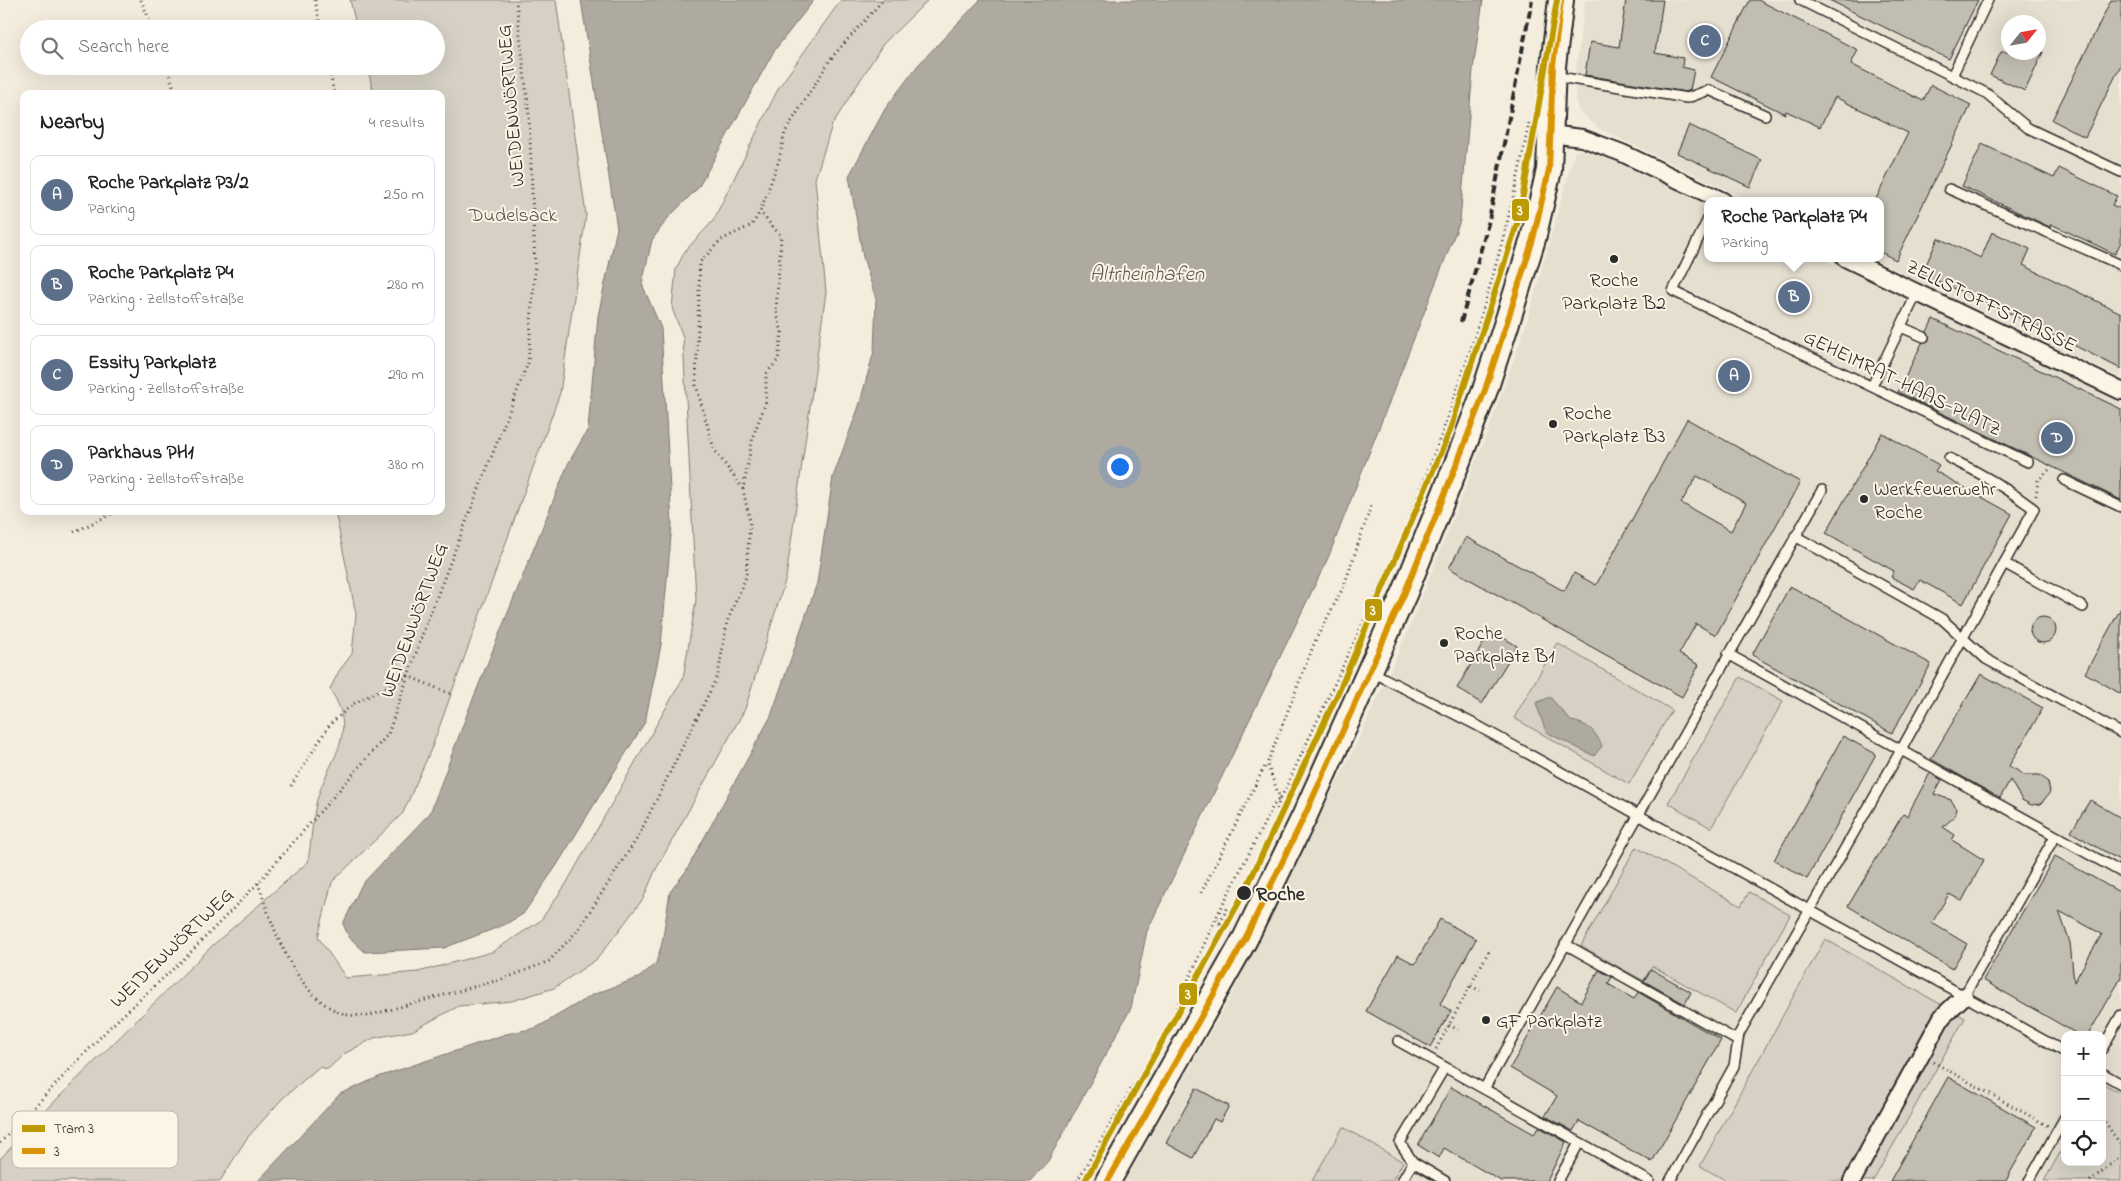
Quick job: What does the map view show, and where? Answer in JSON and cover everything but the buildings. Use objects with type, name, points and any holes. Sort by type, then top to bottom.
[{"type":"street","points":[[1108,1181],[1245,939],[1305,815],[1409,584],[1485,390],[1533,239],[1549,170],[1553,76],[1561,0]]},
{"type":"street","points":[[1550,134],[1582,138],[1622,153],[1714,197]]},
{"type":"street","name":"ZELLSTOFFSTRASSE","points":[[1852,262],[2121,391]]},
{"type":"street","points":[[1852,1181],[1942,1017],[1964,996]]},
{"type":"lane","points":[[1800,0],[1986,92],[2028,128],[2121,172]]},
{"type":"lane","points":[[1952,76],[1988,0]]},
{"type":"lane","points":[[1553,76],[1687,98],[1709,90],[1765,115]]},
{"type":"lane","points":[[1949,189],[2121,265]]},
{"type":"lane","name":"GEHEIMRAT-HAAS-PLATZ","points":[[1704,227],[1673,291],[2028,462]]},
{"type":"lane","points":[[1872,386],[1917,293]]},
{"type":"lane","points":[[1901,327],[1924,337]]},
{"type":"lane","points":[[1670,1181],[1734,1066],[1739,1034],[1964,638],[2034,509],[1981,473],[1949,458]]},
{"type":"lane","points":[[2064,480],[2121,507]]},
{"type":"lane","points":[[1484,1089],[1822,490]]},
{"type":"lane","points":[[1795,536],[1942,618],[1986,659],[2121,733]]},
{"type":"lane","points":[[2004,563],[2083,607]]},
{"type":"lane","points":[[1728,654],[2121,872]]},
{"type":"lane","points":[[1370,670],[1478,726],[2061,1050]]},
{"type":"lane","points":[[1964,996],[2055,836]]},
{"type":"lane","points":[[1565,944],[1738,1041]]},
{"type":"lane","points":[[2106,1042],[2121,1015]]},
{"type":"lane","points":[[1398,1041],[1648,1181]]},
{"type":"lane","points":[[1445,1067],[1400,1144],[1413,1162],[1445,1181]]},
{"type":"lane","points":[[2106,1075],[2121,1084]]},
{"type":"lane","points":[[2029,1181],[2063,1121]]},
{"type":"lane","points":[[1558,1181],[1579,1143]]},
{"type":"lane","points":[[1402,1181],[1413,1162]]},
{"type":"path","points":[[141,0],[149,20]]},
{"type":"path","points":[[316,0],[319,20]]},
{"type":"path","name":"WEIDENWÖRTWEG","points":[[31,1111],[110,1027],[184,958],[258,883],[388,734],[485,467],[528,363],[535,267],[529,115],[516,0]]},
{"type":"path","points":[[258,883],[278,942],[300,978],[322,1001],[348,1015],[367,1016],[506,978],[549,961],[578,930],[638,837],[718,675],[727,622],[746,577],[750,521],[743,490],[714,449],[696,385],[700,262],[721,240],[752,224],[760,212],[779,160],[785,132],[832,57],[883,0]]},
{"type":"path","points":[[169,75],[175,90]]},
{"type":"path","points":[[331,75],[333,90]]},
{"type":"path","points":[[1277,809],[1280,798],[1370,606],[1427,474],[1487,299],[1514,200],[1530,118]]},
{"type":"path","points":[[743,490],[753,436],[766,402],[766,374],[778,360],[782,332],[776,310],[780,236],[760,212]]},
{"type":"path","points":[[2034,509],[2038,480],[2052,467]]},
{"type":"path","points":[[1201,893],[1267,764],[1316,639],[1344,586],[1370,506]]},
{"type":"path","points":[[74,532],[110,515]]},
{"type":"path","points":[[290,786],[330,724],[353,704],[408,676],[451,694]]},
{"type":"path","points":[[1267,764],[1280,798]]},
{"type":"path","points":[[1077,1181],[1168,1026],[1220,910],[1272,806],[1280,798]]},
{"type":"path","points":[[1220,924],[1228,907]]},
{"type":"path","points":[[1431,1059],[1489,951]]},
{"type":"path","points":[[1471,986],[1480,991]]},
{"type":"path","points":[[1449,1025],[1458,1030]]},
{"type":"path","points":[[1921,1056],[2057,1131]]},
{"type":"path","points":[[2104,1121],[2121,1145]]},
{"type":"path","name":"WEIDENWÖRTWEG","points":[[0,1143],[12,1130]]},
{"type":"path","points":[[2090,1181],[2121,1156]]},
{"type":"shaded area","points":[[1585,0],[2121,0],[2121,378],[1878,262],[1884,262],[1884,197],[1742,197],[1598,128],[1578,110],[1574,83]]},
{"type":"shaded area","points":[[1592,150],[1704,203],[1704,262],[1828,262],[2121,401],[2121,1181],[1125,1181],[1230,998],[1362,732],[1409,628],[1488,431],[1525,328],[1575,151]]},
{"type":"green space","name":"Dudelsack","points":[[350,0],[556,0],[586,215],[560,393],[432,747],[403,813],[332,882],[318,937],[346,978],[418,972],[492,952],[540,921],[566,884],[683,678],[696,600],[683,337],[672,308],[676,269],[685,251],[713,221],[779,87],[841,0],[928,0],[883,44],[832,125],[815,179],[826,292],[786,578],[745,709],[655,871],[643,899],[597,959],[554,988],[512,1001],[459,1006],[412,1031],[374,1038],[344,1054],[328,1069],[319,1067],[283,1098],[247,1138],[220,1181],[0,1181],[0,1159],[12,1146],[12,1168],[178,1168],[178,1111],[46,1111],[213,945],[308,862],[316,804],[339,747],[342,734],[339,706],[330,689],[339,671],[352,654],[356,614],[336,515],[445,515],[445,90],[373,90],[369,75],[445,75],[445,20],[355,20]]},
{"type":"green space","points":[[1557,643],[1672,710],[1629,784],[1514,718]]},
{"type":"green space","points":[[1740,677],[1783,701],[1711,828],[1668,803]]},
{"type":"green space","points":[[1636,847],[1741,906],[1749,892],[1790,915],[1736,1013],[1652,966],[1644,981],[1581,946]]},
{"type":"green space","points":[[1825,939],[1965,1018],[1873,1181],[1727,1181],[1700,1166]]},
{"type":"green space","points":[[2106,1085],[2121,1093],[2121,1181],[2044,1181],[2061,1151],[2061,1166],[2106,1166]]},
{"type":"green space","points":[[1343,1127],[1403,1162],[1392,1181],[1312,1181]]},
{"type":"water","points":[[581,0],[814,0],[774,51],[698,188],[668,218],[652,240],[642,284],[661,328],[672,525],[661,645],[645,722],[557,865],[523,914],[504,925],[444,948],[365,952],[349,937],[343,924],[362,884],[430,813],[469,709],[568,464],[588,429],[598,316],[617,228]]},
{"type":"water","name":"Altrheinhafen","points":[[980,0],[1483,0],[1473,70],[1460,221],[1328,558],[1147,931],[1131,1008],[1048,1161],[1030,1181],[258,1181],[340,1094],[381,1076],[506,1034],[536,1028],[592,995],[640,977],[656,963],[662,943],[670,892],[686,871],[771,716],[817,583],[833,477],[859,406],[874,351],[876,299],[863,257],[849,176],[885,109],[918,65]]},
{"type":"water","points":[[1550,697],[1571,721],[1586,726],[1597,736],[1602,746],[1594,756],[1546,732],[1536,703]]},
{"type":"railway","points":[[1461,322],[1489,220],[1532,0]]},
{"type":"tram line","name":"3","points":[[1085,1181],[1244,893],[1339,691],[1449,433],[1519,218],[1557,0]]},
{"type":"transit line","name":"3","points":[[1108,1181],[1245,939],[1305,815],[1405,592],[1458,461],[1485,390],[1509,316],[1533,239],[1549,170],[1553,66],[1561,0]]},
{"type":"place","name":"Essity Parkplatz","points":[[1705,41]]},
{"type":"place","name":"Roche Parkplatz B2","points":[[1614,259]]},
{"type":"place","name":"Roche Parkplatz P4","points":[[1794,297]]},
{"type":"place","name":"Roche Parkplatz P3/2","points":[[1734,376]]},
{"type":"place","name":"Roche Parkplatz B3","points":[[1553,424]]},
{"type":"place","name":"Parkhaus PH1","points":[[2057,438]]},
{"type":"place","name":"Werkfeuerwehr Roche","points":[[1864,499]]},
{"type":"place","name":"Roche Parkplatz B1","points":[[1444,643]]},
{"type":"place","name":"Roche","points":[[1244,893]]},
{"type":"place","name":"GF Parkplatz","points":[[1486,1020]]}]
